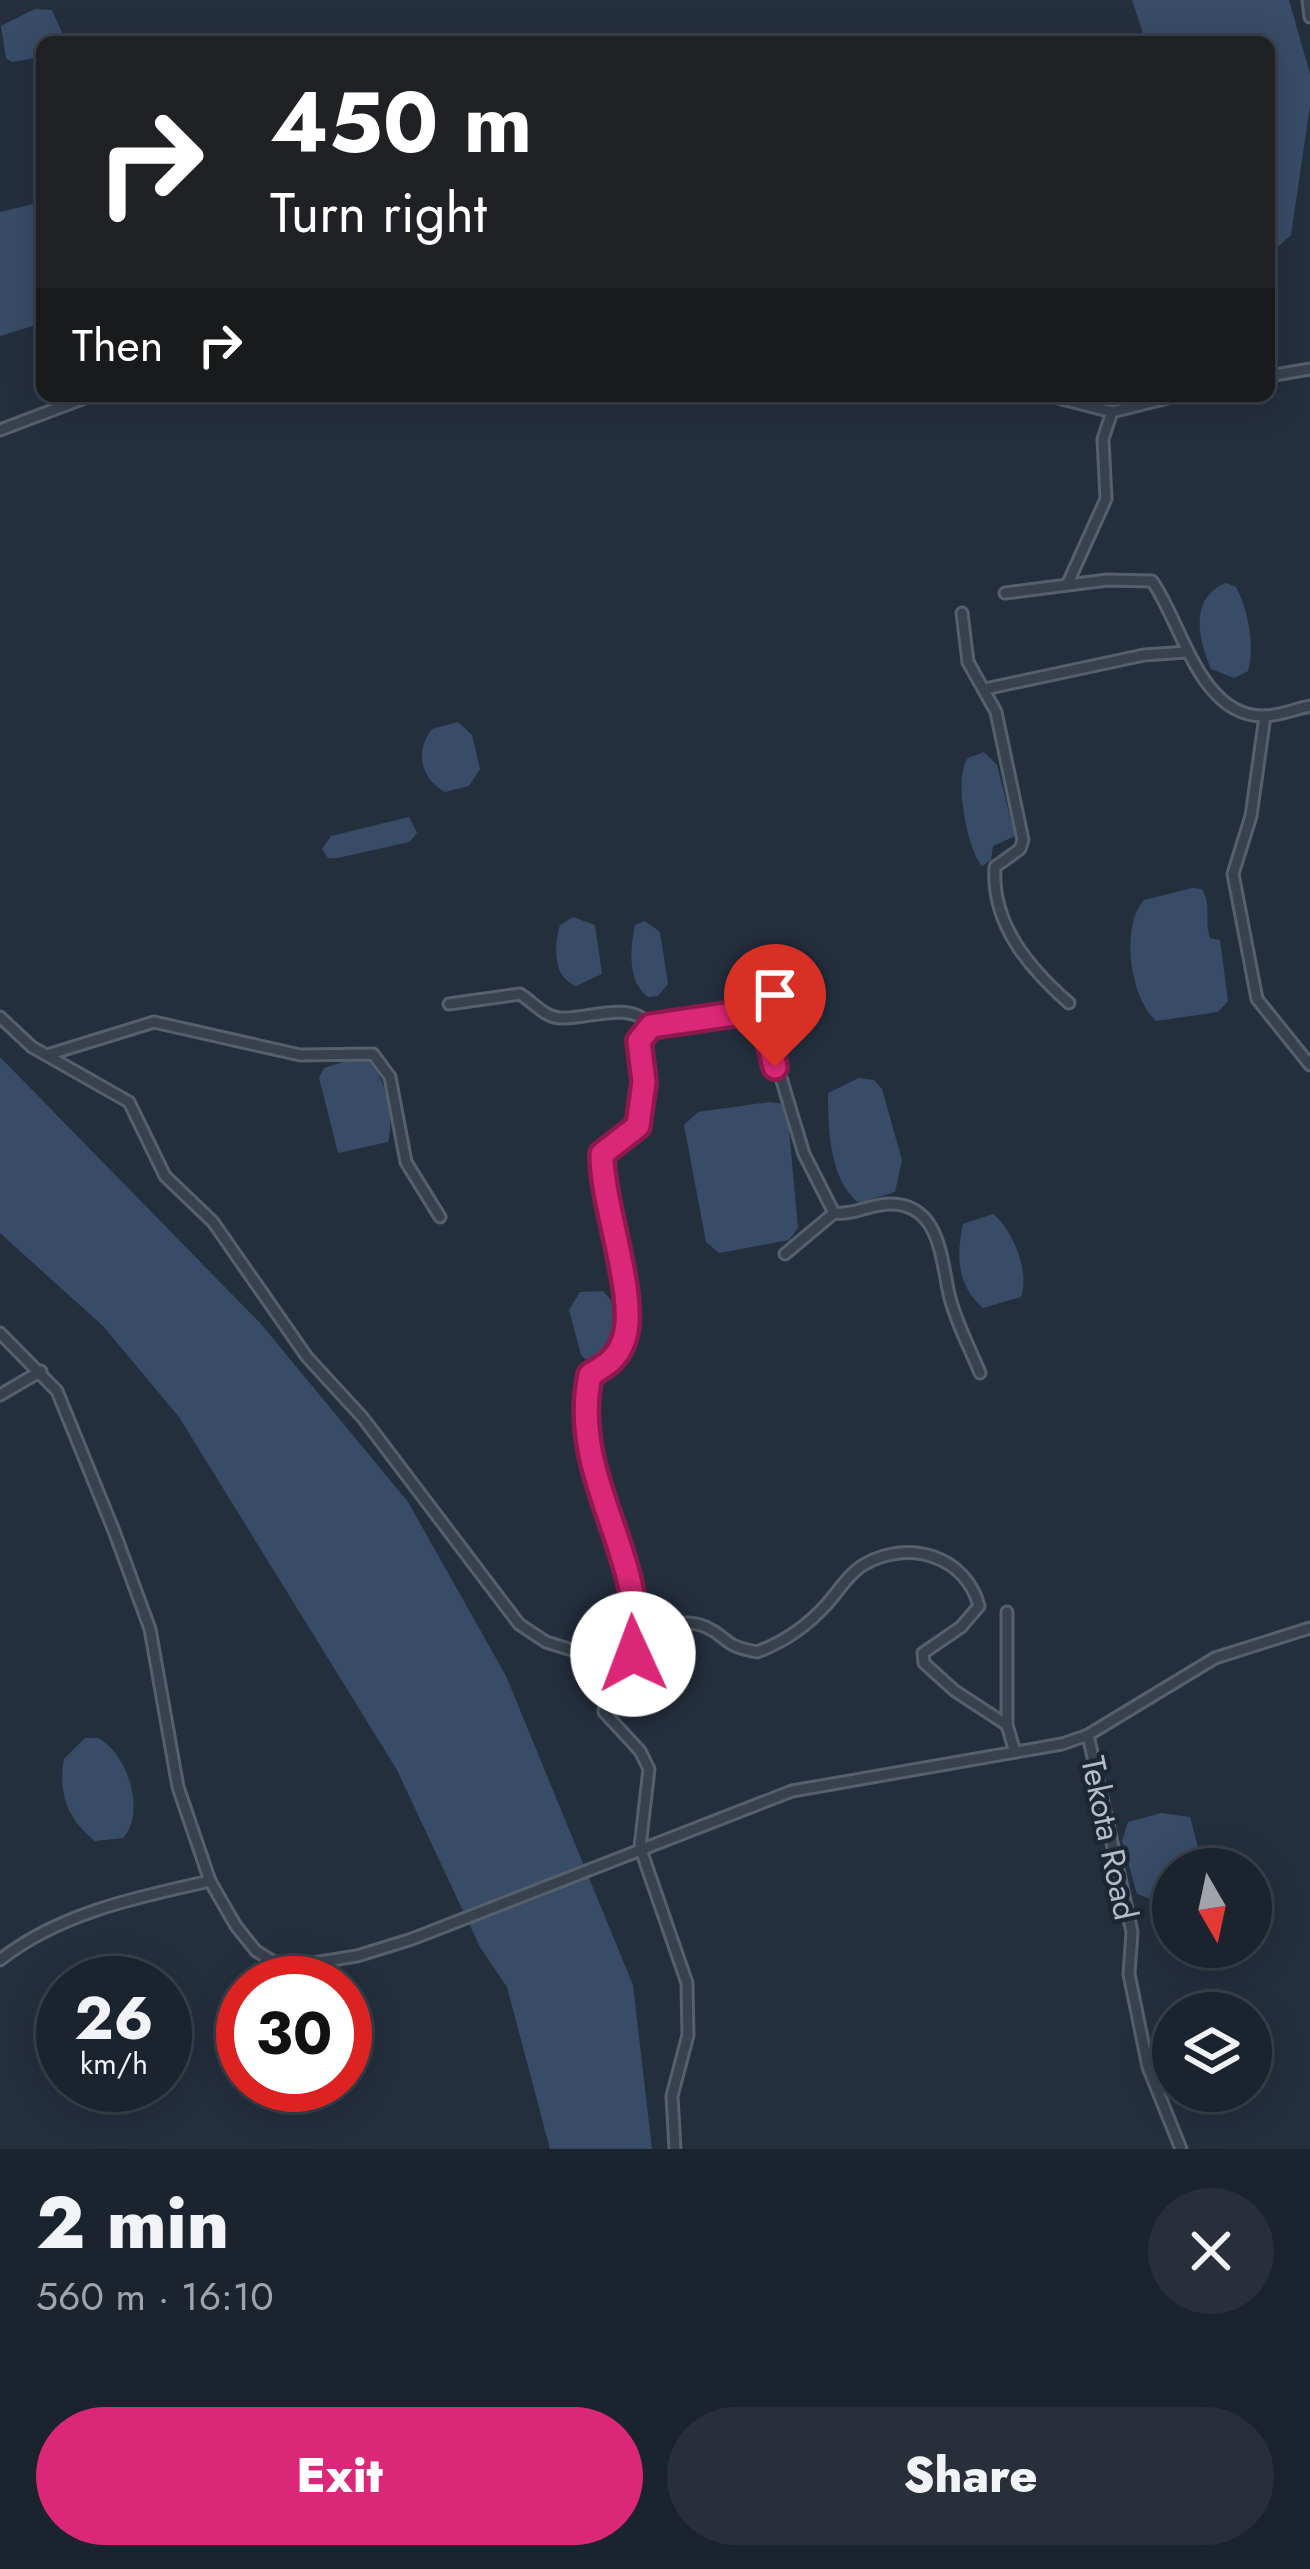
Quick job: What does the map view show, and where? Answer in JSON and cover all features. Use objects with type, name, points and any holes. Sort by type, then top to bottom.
[{"type":"street","points":[[1308,0],[1310,17]]},
{"type":"street","points":[[1275,375],[1310,369]]},
{"type":"street","points":[[0,430],[74,402]]},
{"type":"street","points":[[1073,402],[1112,412],[1151,402]]},
{"type":"street","points":[[1067,585],[1106,499],[1103,439],[1112,412]]},
{"type":"street","points":[[1005,593],[1152,581],[1175,616],[1187,652],[1222,696],[1264,716],[1310,706]]},
{"type":"street","points":[[962,613],[968,662],[996,712],[1023,840],[1020,849],[995,868],[999,898],[1012,943],[1070,1003]]},
{"type":"street","points":[[985,689],[1144,655],[1187,652]]},
{"type":"street","points":[[1264,716],[1251,816],[1233,874],[1257,999],[1310,1065]]},
{"type":"street","points":[[449,1004],[520,994],[556,1019],[622,1012],[643,1016],[651,1026]]},
{"type":"street","points":[[675,2149],[672,2096],[688,2035],[687,1983],[640,1847],[649,1769],[626,1733],[604,1712],[605,1691],[627,1667],[637,1633],[637,1613],[594,1481],[586,1396],[590,1375],[617,1357],[626,1336],[602,1154],[638,1126],[644,1082],[639,1041],[651,1026],[754,1011],[763,1018],[805,1154],[834,1214]]},
{"type":"street","points":[[0,1017],[47,1055],[129,1102],[165,1176],[213,1222],[308,1358],[363,1418],[519,1624],[546,1642],[627,1667]]},
{"type":"street","points":[[47,1055],[154,1022],[300,1055],[373,1054],[390,1077],[406,1162],[440,1217]]},
{"type":"street","points":[[785,1254],[834,1214],[856,1215],[888,1204],[913,1210],[937,1233],[950,1297],[980,1373]]},
{"type":"street","points":[[0,1333],[57,1391],[150,1629],[178,1787],[210,1881],[256,1951],[274,1962],[301,1966],[357,1956],[792,1792],[1088,1735],[1215,1658],[1310,1628]]},
{"type":"street","points":[[0,1396],[41,1371]]},
{"type":"street","points":[[637,1633],[680,1622],[708,1628],[724,1646],[757,1652],[804,1626],[864,1565],[899,1553],[925,1554],[950,1562],[967,1580],[979,1606],[961,1627],[923,1653],[924,1663],[1007,1725]]},
{"type":"street","points":[[1007,1612],[1007,1725],[1015,1752]]},
{"type":"street","name":"Tekota Road","points":[[1088,1735],[1132,1932],[1129,1974],[1148,2067],[1181,2149]]},
{"type":"street","points":[[0,1960],[44,1930],[157,1892],[210,1881]]},
{"type":"water","points":[[1132,0],[1289,0],[1310,74],[1310,105],[1291,235],[1275,250],[1275,36],[1144,36]]},
{"type":"water","points":[[35,9],[52,10],[63,36],[36,36],[36,60],[12,62],[6,58],[1,26]]},
{"type":"water","points":[[36,203],[36,325],[0,336],[0,212]]},
{"type":"water","points":[[1226,583],[1236,587],[1240,596],[1250,640],[1248,671],[1234,678],[1211,669],[1200,633],[1206,599]]},
{"type":"water","points":[[458,722],[472,735],[480,769],[469,786],[445,792],[425,772],[423,746],[432,729]]},
{"type":"water","points":[[984,752],[997,765],[1015,836],[993,846],[991,860],[982,866],[967,829],[962,780],[968,758]]},
{"type":"water","points":[[409,817],[417,833],[409,842],[338,858],[328,858],[322,849],[331,836]]},
{"type":"water","points":[[1202,889],[1210,938],[1220,940],[1228,1001],[1218,1012],[1156,1021],[1134,979],[1132,927],[1144,900]]},
{"type":"water","points":[[573,917],[595,925],[602,974],[576,986],[563,976],[556,951],[560,925]]},
{"type":"water","points":[[645,921],[660,932],[668,984],[658,996],[648,997],[641,991],[633,974],[635,925]]},
{"type":"water","points":[[0,1057],[261,1324],[408,1502],[506,1676],[633,1985],[652,2149],[550,2149],[507,1987],[480,1947],[397,1770],[179,1417],[103,1326],[0,1233]]},
{"type":"water","points":[[349,1060],[368,1061],[380,1077],[390,1132],[388,1142],[338,1153],[319,1078],[324,1068]]},
{"type":"water","points":[[859,1078],[874,1080],[882,1089],[902,1160],[895,1192],[859,1203],[836,1167],[828,1093]]},
{"type":"water","points":[[783,1104],[788,1119],[798,1228],[789,1240],[719,1253],[706,1242],[684,1125],[698,1112]]},
{"type":"water","points":[[993,1214],[1018,1252],[1023,1287],[1021,1297],[983,1308],[963,1280],[960,1247],[963,1224]]},
{"type":"water","points":[[603,1291],[617,1307],[619,1344],[601,1364],[592,1365],[581,1355],[569,1310],[580,1292]]},
{"type":"water","points":[[85,1738],[98,1738],[125,1769],[133,1814],[123,1838],[95,1841],[67,1804],[64,1759]]},
{"type":"water","points":[[1161,1813],[1190,1817],[1198,1848],[1152,1848],[1152,1899],[1137,1894],[1122,1841],[1128,1822]]},
{"type":"route","points":[[633,1654],[637,1613],[586,1442],[590,1375],[617,1357],[626,1336],[602,1154],[638,1126],[644,1082],[639,1041],[651,1026],[754,1011],[763,1018],[775,1067]]}]
